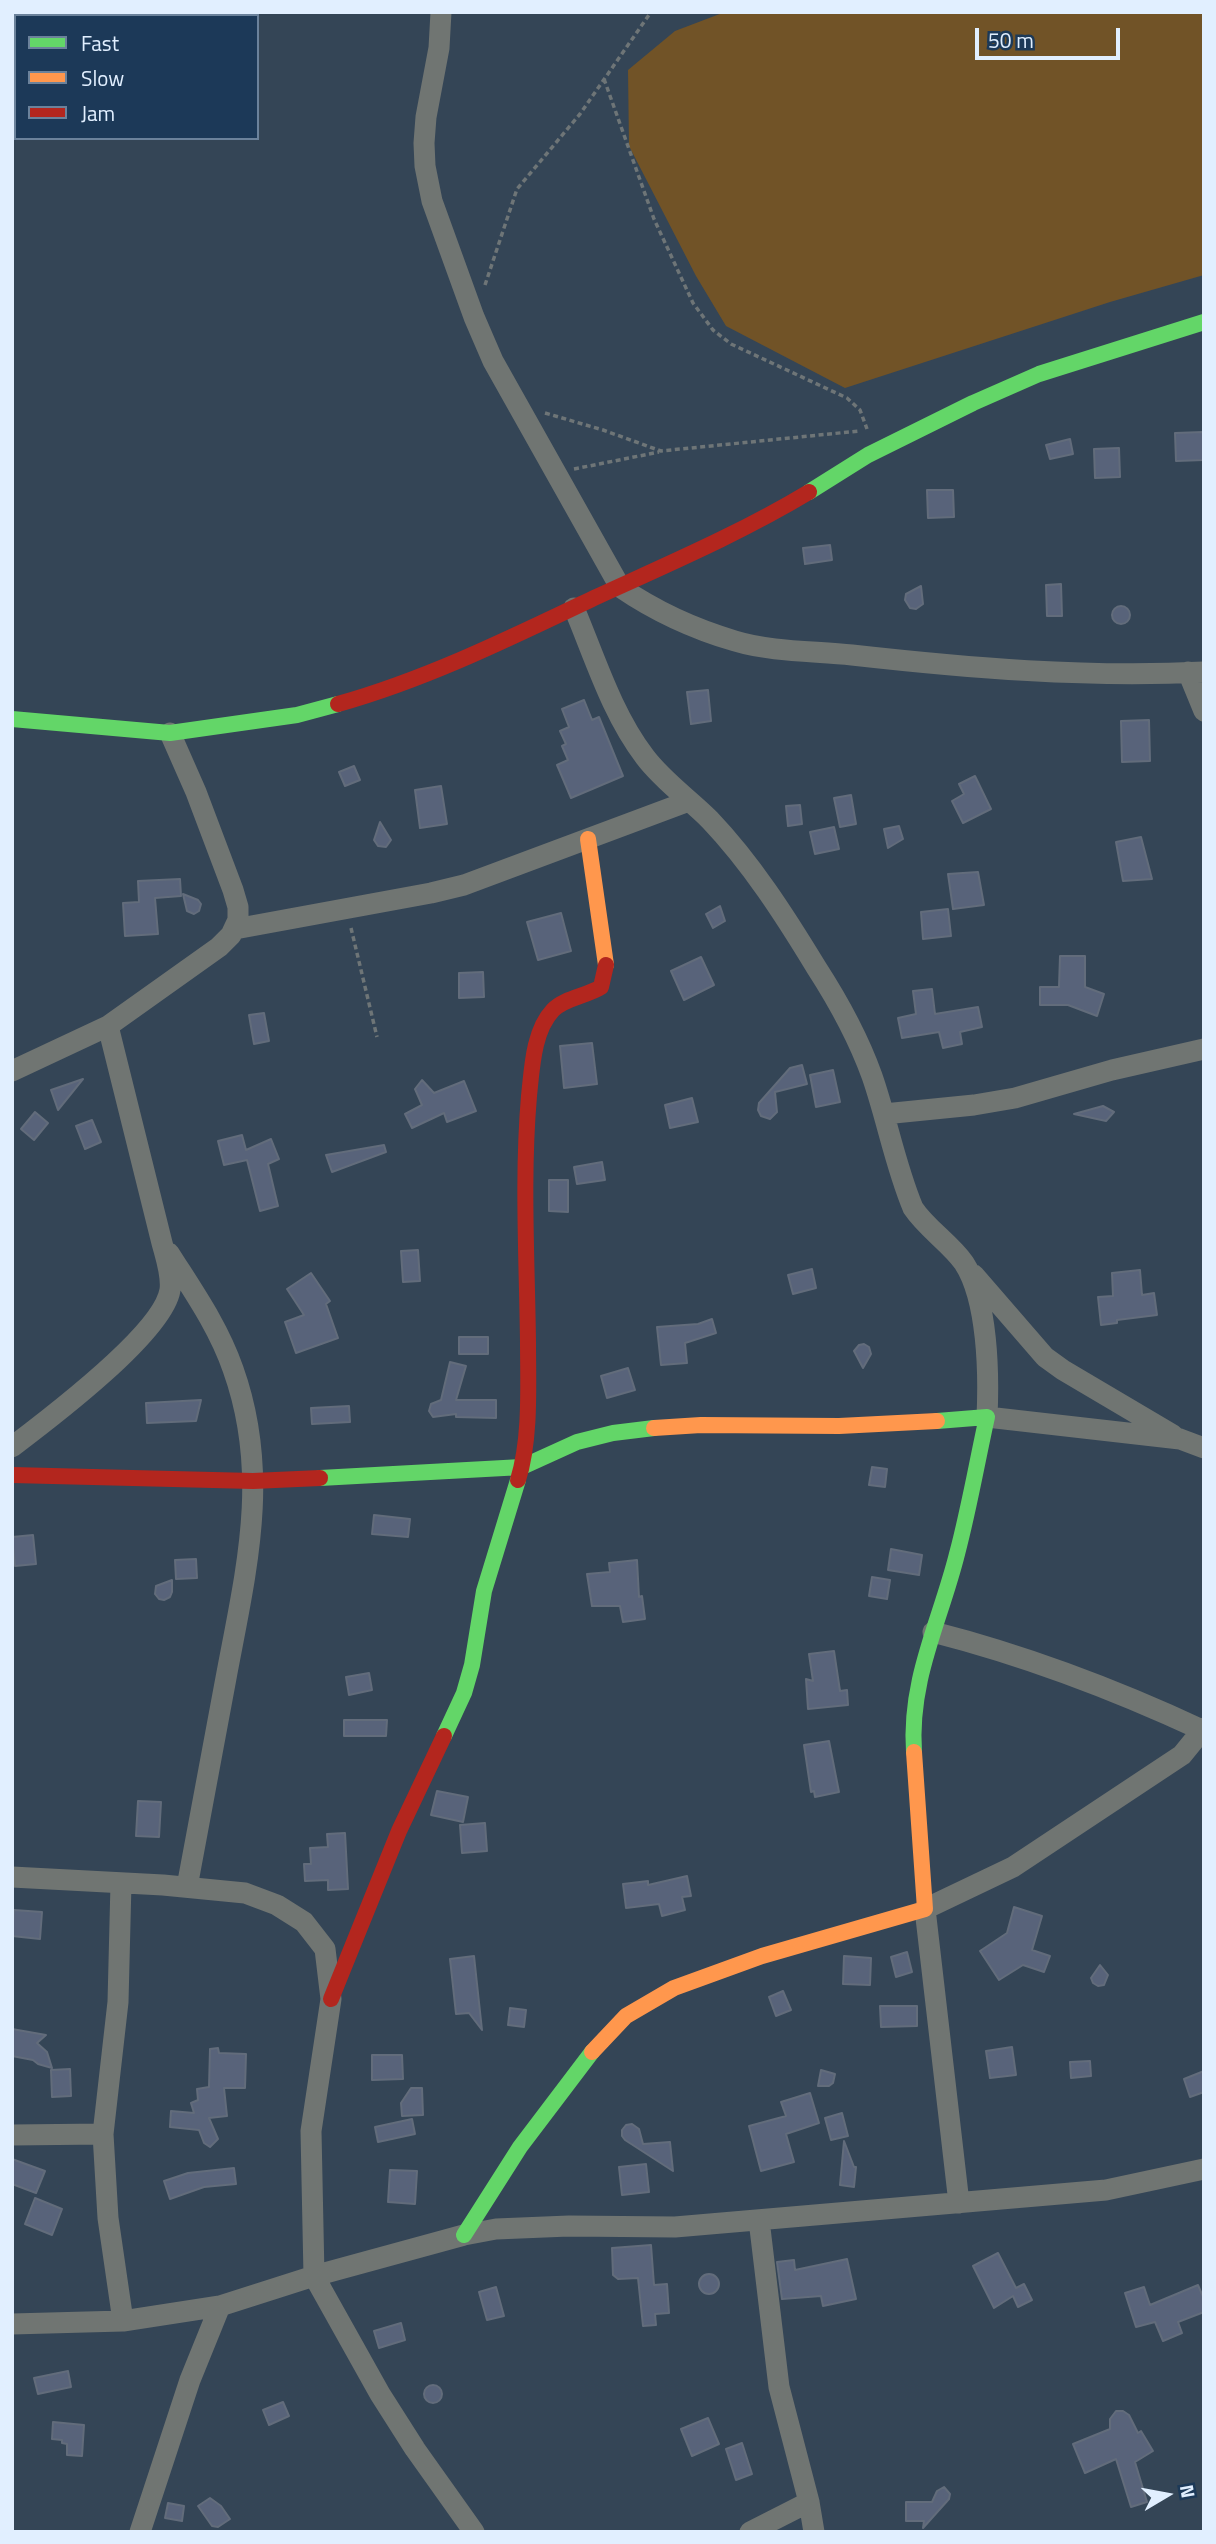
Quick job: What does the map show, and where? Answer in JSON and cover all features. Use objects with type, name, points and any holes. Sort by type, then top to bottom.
[{"type":"street","points":[[441,12],[439,48],[426,117],[425,166],[432,201],[493,361],[620,587],[646,605],[694,627],[738,642],[956,667],[1196,672],[1204,711]]},
{"type":"street","points":[[12,719],[170,733],[260,722],[377,694],[427,676],[620,587],[805,494],[868,454],[973,403],[1039,374],[1204,323]]},
{"type":"street","points":[[574,608],[628,731],[656,771],[710,821],[748,867],[816,967],[854,1033],[884,1114],[905,1188],[913,1208],[923,1222],[964,1264],[1045,1357],[1180,1440]]},
{"type":"street","points":[[12,1071],[108,1026],[219,947],[235,929],[238,907],[233,890],[196,792],[170,733]]},
{"type":"street","points":[[235,929],[464,885],[689,801]]},
{"type":"street","points":[[474,2532],[380,2394],[314,2276],[311,2131],[331,1999],[399,1831],[464,1693],[472,1665],[484,1591],[522,1467],[527,1395],[526,1130],[533,1065],[541,1031],[553,1010],[601,987],[606,968],[588,839]]},
{"type":"street","points":[[12,1447],[92,1382],[143,1336],[164,1309],[170,1289],[162,1243],[108,1026]]},
{"type":"street","points":[[884,1114],[1015,1098],[1112,1070],[1204,1049]]},
{"type":"street","points":[[162,1243],[209,1315],[231,1361],[246,1413],[253,1481],[253,1527],[187,1887]]},
{"type":"street","points":[[959,2203],[925,1909],[913,1716],[923,1662],[957,1555],[988,1417],[989,1382],[985,1338],[974,1286],[964,1264]]},
{"type":"street","points":[[12,1475],[253,1481],[522,1467],[584,1439],[645,1429],[875,1424],[988,1417],[1180,1440],[1204,1448]]},
{"type":"street","points":[[464,2235],[520,2147],[588,2057],[626,2016],[674,1987],[730,1967],[925,1909],[1013,1867],[1182,1755],[1203,1734],[1145,1704],[1025,1657],[933,1632]]},
{"type":"street","points":[[12,1877],[245,1893],[277,1905],[304,1922],[324,1949],[331,1999]]},
{"type":"street","points":[[121,1884],[118,2002],[103,2134],[108,2218],[123,2321]]},
{"type":"street","points":[[12,2136],[103,2134]]},
{"type":"street","points":[[12,2324],[123,2321],[220,2306],[314,2276],[464,2235],[496,2229],[643,2228],[759,2220],[1106,2190],[1204,2169]]},
{"type":"street","points":[[759,2220],[779,2386],[809,2502],[814,2532]]},
{"type":"street","points":[[140,2532],[190,2380],[220,2306]]},
{"type":"street","points":[[750,2532],[809,2502]]},
{"type":"path","points":[[474,317],[517,189],[580,114],[650,12]]},
{"type":"path","points":[[556,471],[661,452],[867,430],[860,410],[846,398],[731,344],[713,330],[692,303],[654,219],[604,79]]},
{"type":"path","points":[[519,405],[603,430],[661,452]]},
{"type":"path","points":[[374,902],[349,918],[377,1037]]},
{"type":"shaded area","points":[[725,12],[1204,12],[1204,275],[1110,302],[845,388],[726,326],[696,276],[629,146],[628,70],[675,31]]},
{"type":"building","points":[[1203,432],[1204,460],[1176,461],[1175,433]]},
{"type":"building","points":[[1070,439],[1073,454],[1050,459],[1046,445]]},
{"type":"building","points":[[1119,448],[1120,477],[1095,478],[1094,449]]},
{"type":"building","points":[[927,490],[953,490],[954,517],[928,518]]},
{"type":"building","points":[[830,545],[832,560],[805,564],[803,548]]},
{"type":"building","points":[[1061,584],[1062,616],[1047,616],[1046,585]]},
{"type":"building","points":[[921,586],[923,604],[916,609],[910,608],[905,600],[906,594]]},
{"type":"building","points":[[1121,606],[1127,609],[1130,615],[1127,621],[1121,624],[1115,621],[1112,615],[1115,609]]},
{"type":"building","points":[[708,690],[711,721],[691,724],[687,692]]},
{"type":"building","points":[[584,700],[592,720],[599,717],[623,776],[571,798],[557,765],[568,760],[562,746],[566,744],[560,731],[569,727],[562,709]]},
{"type":"building","points":[[1149,720],[1150,761],[1122,762],[1121,721]]},
{"type":"building","points":[[354,766],[360,780],[345,786],[339,772]]},
{"type":"building","points":[[975,776],[991,809],[963,823],[952,801],[964,794],[959,784]]},
{"type":"building","points":[[441,786],[447,824],[420,828],[415,790]]},
{"type":"building","points":[[851,795],[856,824],[840,827],[834,798]]},
{"type":"building","points":[[800,805],[802,824],[788,826],[786,806]]},
{"type":"building","points":[[380,822],[391,840],[386,847],[378,846],[374,840]]},
{"type":"building","points":[[899,826],[903,839],[888,848],[884,829]]},
{"type":"building","points":[[834,827],[839,849],[815,854],[810,832]]},
{"type":"building","points":[[1141,837],[1152,879],[1123,881],[1116,842]]},
{"type":"building","points":[[978,872],[984,905],[953,909],[948,874]]},
{"type":"building","points":[[180,879],[181,896],[155,898],[158,934],[125,936],[123,903],[139,902],[138,881]]},
{"type":"building","points":[[183,894],[198,900],[201,904],[199,911],[194,914],[187,911]]},
{"type":"building","points":[[720,906],[725,921],[713,928],[706,914]]},
{"type":"building","points":[[948,909],[951,936],[923,939],[921,912]]},
{"type":"building","points":[[561,913],[571,951],[538,960],[527,922]]},
{"type":"building","points":[[1060,956],[1085,956],[1085,987],[1104,994],[1097,1016],[1068,1005],[1040,1005],[1040,987],[1059,987]]},
{"type":"building","points":[[701,957],[714,985],[684,1000],[671,971]]},
{"type":"building","points":[[483,972],[484,997],[459,998],[459,973]]},
{"type":"building","points":[[932,989],[935,1014],[978,1007],[982,1027],[960,1032],[962,1044],[943,1048],[939,1032],[902,1038],[898,1018],[916,1014],[913,991]]},
{"type":"building","points":[[264,1013],[269,1041],[254,1044],[249,1015]]},
{"type":"building","points":[[592,1043],[597,1084],[564,1088],[560,1046]]},
{"type":"building","points":[[802,1065],[807,1084],[775,1092],[777,1112],[770,1119],[761,1116],[759,1103],[790,1068]]},
{"type":"building","points":[[833,1070],[840,1102],[816,1107],[810,1075]]},
{"type":"building","points":[[83,1079],[58,1110],[51,1090]]},
{"type":"building","points":[[422,1080],[434,1093],[464,1081],[476,1111],[447,1122],[444,1113],[412,1128],[405,1114],[422,1105],[415,1089]]},
{"type":"building","points":[[692,1098],[698,1122],[670,1128],[665,1105]]},
{"type":"building","points":[[1103,1106],[1114,1112],[1106,1121],[1074,1114]]},
{"type":"building","points":[[35,1112],[48,1123],[34,1140],[21,1129]]},
{"type":"building","points":[[92,1120],[101,1142],[85,1149],[76,1126]]},
{"type":"building","points":[[242,1135],[246,1150],[271,1139],[279,1159],[268,1164],[278,1206],[260,1211],[247,1160],[224,1165],[218,1141]]},
{"type":"building","points":[[384,1145],[386,1152],[332,1172],[326,1155]]},
{"type":"building","points":[[602,1162],[605,1180],[577,1184],[574,1167]]},
{"type":"building","points":[[549,1180],[568,1180],[568,1212],[549,1211]]},
{"type":"building","points":[[418,1250],[420,1281],[403,1282],[401,1251]]},
{"type":"building","points":[[812,1269],[816,1288],[793,1294],[788,1275]]},
{"type":"building","points":[[1140,1270],[1142,1295],[1154,1293],[1157,1315],[1117,1320],[1117,1323],[1101,1325],[1098,1297],[1113,1296],[1112,1273]]},
{"type":"building","points":[[311,1273],[330,1301],[326,1304],[338,1338],[296,1353],[285,1322],[304,1315],[287,1289]]},
{"type":"building","points":[[712,1319],[716,1333],[685,1343],[687,1363],[661,1365],[657,1327],[698,1324]]},
{"type":"building","points":[[459,1337],[488,1337],[488,1354],[459,1354]]},
{"type":"building","points":[[864,1344],[869,1347],[871,1354],[863,1368],[854,1351]]},
{"type":"building","points":[[450,1362],[466,1366],[456,1400],[496,1400],[496,1418],[456,1417],[456,1414],[433,1417],[429,1411],[431,1404],[441,1400]]},
{"type":"building","points":[[628,1368],[635,1390],[607,1398],[601,1376]]},
{"type":"building","points":[[201,1400],[196,1421],[147,1423],[146,1403]]},
{"type":"building","points":[[349,1406],[350,1422],[312,1424],[311,1408]]},
{"type":"building","points":[[872,1467],[887,1469],[885,1487],[869,1485]]},
{"type":"building","points":[[374,1515],[410,1519],[408,1537],[372,1534]]},
{"type":"building","points":[[33,1535],[36,1564],[15,1566],[12,1537]]},
{"type":"building","points":[[891,1549],[922,1555],[919,1575],[888,1570]]},
{"type":"building","points":[[196,1559],[197,1578],[176,1579],[175,1560]]},
{"type":"building","points":[[637,1560],[639,1597],[642,1596],[645,1619],[623,1622],[620,1606],[592,1606],[587,1574],[610,1572],[609,1563]]},
{"type":"building","points":[[872,1577],[890,1580],[887,1599],[869,1596]]},
{"type":"building","points":[[172,1580],[170,1597],[159,1599],[155,1594],[156,1586]]},
{"type":"building","points":[[834,1651],[840,1691],[847,1690],[848,1705],[808,1709],[806,1679],[813,1681],[809,1654]]},
{"type":"building","points":[[369,1673],[372,1690],[349,1695],[346,1677]]},
{"type":"building","points":[[344,1720],[387,1720],[386,1736],[344,1736]]},
{"type":"building","points":[[829,1741],[839,1792],[815,1797],[814,1791],[811,1792],[804,1745]]},
{"type":"building","points":[[437,1791],[468,1797],[463,1822],[431,1815]]},
{"type":"building","points":[[138,1801],[161,1802],[159,1837],[136,1836]]},
{"type":"building","points":[[485,1823],[487,1851],[462,1853],[460,1825]]},
{"type":"building","points":[[345,1833],[348,1889],[328,1890],[328,1880],[305,1881],[304,1864],[311,1864],[310,1848],[328,1847],[327,1834]]},
{"type":"building","points":[[687,1876],[691,1896],[682,1897],[685,1910],[662,1916],[659,1904],[626,1908],[623,1884],[648,1881],[648,1885]]},
{"type":"building","points":[[1014,1907],[1042,1916],[1032,1950],[1050,1956],[1044,1972],[1023,1965],[999,1980],[980,1951],[1007,1933]]},
{"type":"building","points":[[14,1910],[42,1912],[40,1939],[12,1936]]},
{"type":"building","points":[[907,1952],[912,1972],[896,1977],[891,1957]]},
{"type":"building","points":[[474,1956],[482,2030],[469,2013],[456,2014],[450,1959]]},
{"type":"building","points":[[844,1956],[871,1958],[870,1985],[843,1984]]},
{"type":"building","points":[[1100,1965],[1108,1975],[1104,1985],[1098,1986],[1091,1978]]},
{"type":"building","points":[[783,1991],[791,2010],[776,2016],[769,1997]]},
{"type":"building","points":[[880,2006],[917,2006],[917,2026],[881,2027]]},
{"type":"building","points":[[510,2008],[526,2010],[524,2027],[508,2025]]},
{"type":"building","points":[[12,2029],[46,2035],[37,2043],[47,2052],[52,2068],[33,2060],[12,2056]]},
{"type":"building","points":[[1012,2047],[1016,2075],[990,2078],[986,2051]]},
{"type":"building","points":[[218,2048],[219,2053],[246,2054],[245,2088],[224,2088],[227,2116],[209,2118],[218,2139],[210,2147],[204,2143],[199,2130],[170,2127],[171,2111],[194,2113],[191,2103],[198,2100],[197,2089],[209,2087],[210,2049]]},
{"type":"building","points":[[372,2055],[402,2055],[403,2079],[372,2080]]},
{"type":"building","points":[[1090,2061],[1091,2076],[1071,2078],[1070,2062]]},
{"type":"building","points":[[70,2069],[71,2096],[52,2097],[51,2070]]},
{"type":"building","points":[[821,2070],[835,2074],[833,2083],[829,2086],[818,2086]]},
{"type":"building","points":[[1204,2071],[1204,2092],[1190,2097],[1184,2079]]},
{"type":"building","points":[[411,2088],[422,2088],[423,2115],[402,2116],[401,2103]]},
{"type":"building","points":[[810,2093],[819,2123],[786,2134],[794,2162],[761,2171],[749,2126],[786,2116],[781,2102]]},
{"type":"building","points":[[842,2113],[848,2136],[831,2140],[825,2118]]},
{"type":"building","points":[[412,2119],[415,2134],[378,2142],[375,2127]]},
{"type":"building","points":[[632,2124],[639,2129],[643,2144],[670,2142],[673,2171],[625,2140],[622,2130],[626,2125]]},
{"type":"building","points":[[844,2141],[856,2167],[854,2187],[840,2185]]},
{"type":"building","points":[[12,2159],[45,2171],[36,2193],[12,2184]]},
{"type":"building","points":[[646,2164],[649,2192],[622,2195],[619,2167]]},
{"type":"building","points":[[234,2168],[236,2184],[204,2187],[170,2199],[164,2181],[188,2173]]},
{"type":"building","points":[[390,2170],[417,2171],[415,2204],[388,2202]]},
{"type":"building","points":[[35,2198],[62,2209],[52,2235],[25,2224]]},
{"type":"building","points":[[651,2245],[654,2285],[667,2284],[669,2313],[655,2314],[656,2325],[643,2326],[638,2278],[618,2279],[613,2275],[612,2248]]},
{"type":"building","points":[[998,2253],[1016,2288],[1024,2284],[1032,2300],[1018,2307],[1013,2296],[994,2308],[973,2266]]},
{"type":"building","points":[[847,2259],[856,2299],[823,2306],[821,2296],[782,2299],[777,2262],[794,2260],[795,2270]]},
{"type":"building","points":[[709,2274],[716,2277],[719,2284],[716,2291],[709,2294],[702,2291],[699,2284],[702,2277]]},
{"type":"building","points":[[1198,2285],[1204,2299],[1204,2312],[1178,2322],[1182,2333],[1163,2341],[1155,2322],[1136,2327],[1125,2293],[1144,2287],[1150,2305]]},
{"type":"building","points":[[496,2287],[504,2316],[487,2320],[479,2292]]},
{"type":"building","points":[[401,2323],[405,2340],[379,2348],[374,2331]]},
{"type":"building","points":[[68,2371],[71,2387],[38,2394],[34,2378]]},
{"type":"building","points":[[433,2385],[439,2388],[442,2394],[439,2400],[433,2403],[427,2400],[424,2394],[427,2388]]},
{"type":"building","points":[[283,2402],[289,2416],[269,2425],[263,2410]]},
{"type":"building","points":[[1116,2411],[1129,2415],[1138,2433],[1141,2431],[1153,2451],[1135,2462],[1147,2502],[1131,2507],[1116,2459],[1085,2473],[1073,2444],[1110,2429],[1110,2419]]},
{"type":"building","points":[[708,2418],[719,2444],[692,2456],[681,2429]]},
{"type":"building","points":[[53,2422],[84,2425],[82,2456],[67,2455],[67,2444],[62,2443],[62,2440],[52,2439]]},
{"type":"building","points":[[742,2443],[752,2474],[736,2480],[726,2449]]},
{"type":"building","points":[[944,2487],[950,2494],[949,2499],[923,2528],[924,2521],[906,2521],[906,2502],[932,2502],[937,2491]]},
{"type":"building","points":[[210,2498],[221,2506],[230,2519],[218,2527],[212,2526],[198,2506]]},
{"type":"building","points":[[168,2503],[184,2506],[182,2521],[165,2518]]},
{"type":"traffic: fast","points":[[809,492],[868,455],[1039,374],[1204,322]]},
{"type":"traffic: fast","points":[[12,719],[170,733],[297,715],[338,704]]},
{"type":"traffic: fast","points":[[914,1752],[916,1700],[921,1675],[957,1554],[987,1417],[937,1421]]},
{"type":"traffic: fast","points":[[320,1478],[522,1467],[577,1442],[613,1433],[654,1428]]},
{"type":"traffic: fast","points":[[444,1736],[464,1693],[472,1665],[484,1591],[518,1480]]},
{"type":"traffic: fast","points":[[464,2235],[520,2147],[592,2052]]},
{"type":"traffic: slow","points":[[588,839],[606,965]]},
{"type":"traffic: slow","points":[[654,1428],[701,1425],[839,1426],[937,1421]]},
{"type":"traffic: slow","points":[[592,2052],[626,2016],[674,1988],[762,1956],[925,1909],[914,1752]]},
{"type":"traffic: jam","points":[[338,704],[404,683],[500,643],[730,535],[809,492]]},
{"type":"traffic: jam","points":[[518,1480],[525,1447],[528,1411],[526,1157],[533,1062],[537,1039],[546,1019],[563,1003],[601,987],[606,965]]},
{"type":"traffic: jam","points":[[12,1475],[253,1481],[320,1478]]},
{"type":"traffic: jam","points":[[331,1999],[399,1831],[444,1736]]}]
